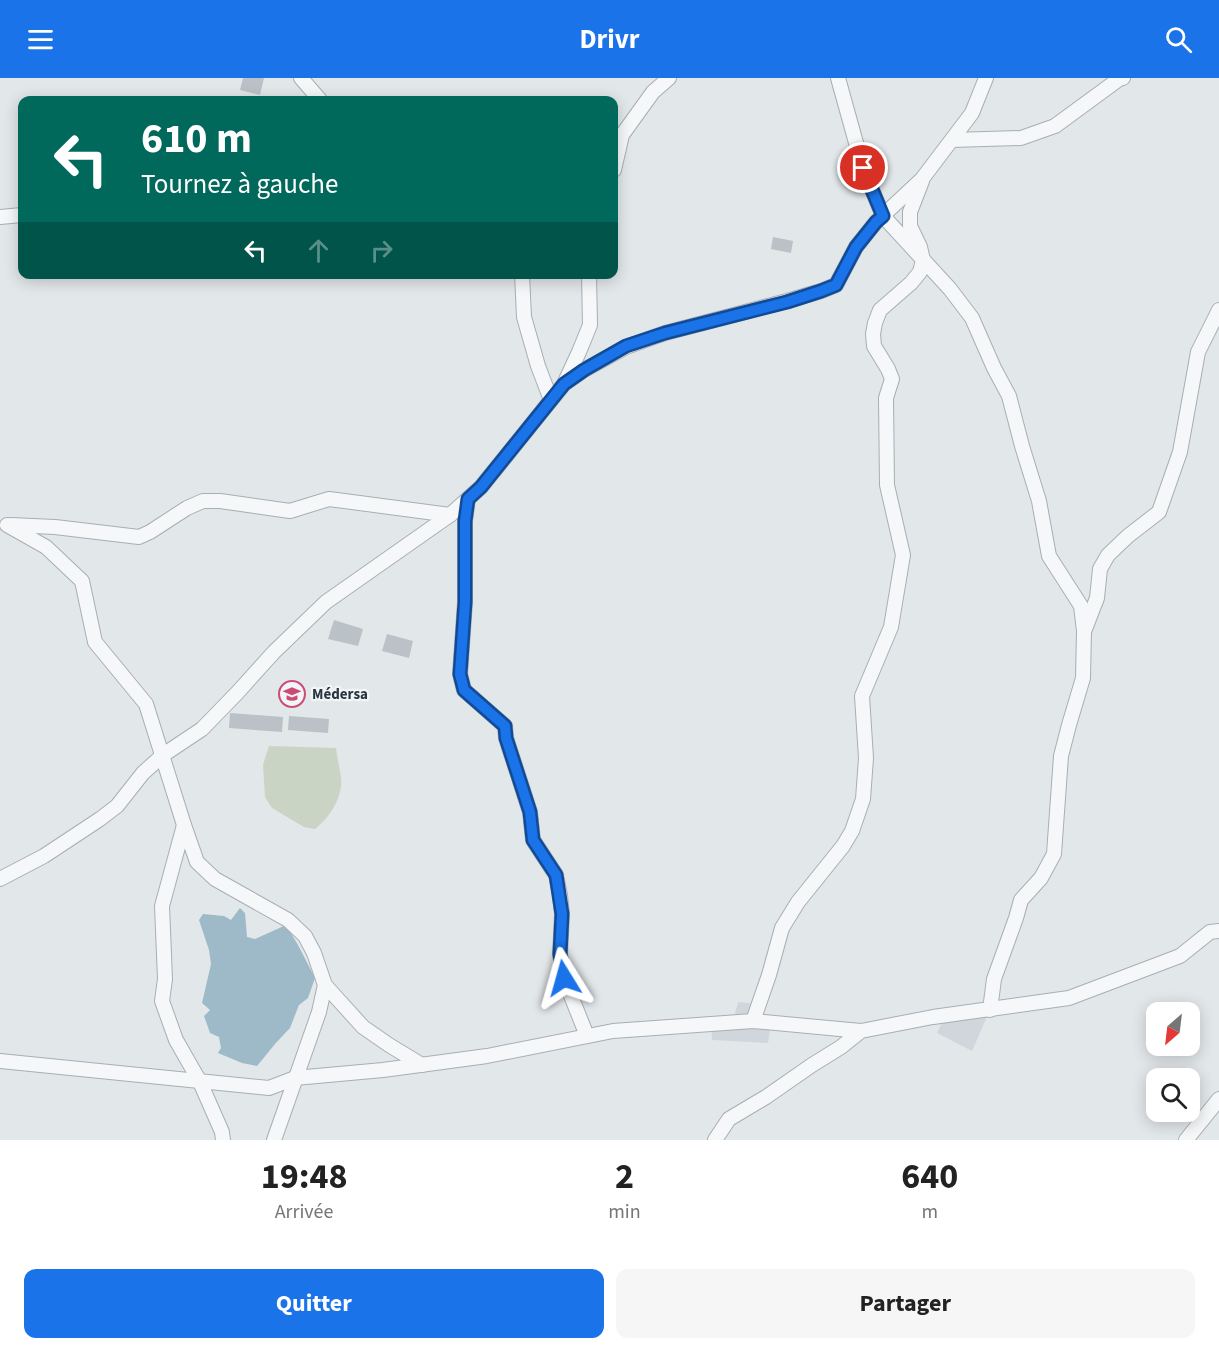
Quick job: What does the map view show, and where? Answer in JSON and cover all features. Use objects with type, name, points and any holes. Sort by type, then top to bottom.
[{"type":"street","points":[[301,78],[317,96]]},
{"type":"street","points":[[618,150],[621,135],[653,92],[669,78]]},
{"type":"street","points":[[838,78],[863,168],[883,216],[950,289],[972,318],[1009,396],[1039,501],[1049,556],[1081,606],[1084,631],[1083,678],[1061,756],[1054,854],[1041,878],[1021,900],[994,979],[990,1010]]},
{"type":"street","points":[[564,384],[626,346],[665,333],[787,302],[836,285],[856,247],[876,222],[922,179],[972,113],[986,78]]},
{"type":"street","points":[[952,140],[1020,138],[1055,126],[1123,78]]},
{"type":"street","points":[[753,1021],[782,928],[798,902],[843,846],[852,831],[863,799],[866,758],[862,696],[891,627],[903,555],[887,485],[886,398],[892,379],[874,346],[874,323],[880,310],[920,272],[923,260],[920,247],[910,226],[910,212],[922,179]]},
{"type":"street","points":[[0,217],[18,215]]},
{"type":"street","points":[[522,279],[524,317],[538,366],[551,400]]},
{"type":"street","points":[[0,879],[44,856],[117,806],[143,773],[163,755],[202,729],[274,652],[326,602],[450,515],[481,487],[564,384],[590,325],[589,279]]},
{"type":"street","points":[[1084,631],[1097,598],[1100,569],[1108,555],[1159,512],[1180,452],[1198,352],[1219,310]]},
{"type":"street","points":[[3,525],[56,527],[139,537],[202,501],[220,501],[290,511],[329,499],[450,515]]},
{"type":"street","points":[[468,499],[465,521],[465,602],[460,674],[464,690],[505,726],[506,738],[530,812],[533,840],[556,875],[562,914],[560,954],[564,978],[587,1036]]},
{"type":"street","points":[[3,525],[46,547],[82,581],[95,642],[146,704],[198,862],[215,879],[288,920],[305,936],[314,953],[325,985],[363,1027],[422,1065]]},
{"type":"street","points":[[184,825],[162,906],[165,979],[162,1001],[176,1040],[200,1082],[222,1132],[223,1140]]},
{"type":"street","points":[[0,1061],[269,1088],[295,1078],[487,1056],[613,1031],[753,1021],[861,1031],[933,1017],[1069,998],[1180,956],[1210,932],[1219,931]]},
{"type":"street","points":[[274,1140],[319,1012],[325,985]]},
{"type":"street","points":[[715,1140],[729,1119],[841,1047],[861,1031]]},
{"type":"street","points":[[1186,1140],[1219,1099]]},
{"type":"shaded area","points":[[738,1002],[759,1004],[753,1021],[771,1023],[768,1043],[712,1040],[711,1023],[733,1022]]},
{"type":"shaded area","points":[[990,1010],[972,1051],[937,1033],[945,1016]]},
{"type":"green space","points":[[269,746],[336,748],[341,778],[340,792],[326,819],[315,829],[304,827],[272,808],[265,797],[263,765]]},
{"type":"water","points":[[240,908],[245,913],[247,937],[255,939],[286,925],[315,978],[308,998],[299,1005],[290,1028],[257,1066],[242,1063],[218,1053],[221,1048],[219,1037],[210,1033],[204,1016],[210,1010],[202,1003],[211,964],[199,920],[203,914],[224,916],[231,920]]},
{"type":"building","points":[[243,78],[264,78],[260,95],[240,90]]},
{"type":"building","points":[[773,237],[793,241],[791,253],[771,249]]},
{"type":"building","points":[[334,620],[363,629],[358,646],[328,639]]},
{"type":"building","points":[[387,634],[413,641],[409,658],[382,651]]},
{"type":"building","points":[[230,713],[283,717],[282,732],[229,728]]},
{"type":"building","points":[[289,716],[329,719],[328,733],[288,730]]},
{"type":"place","name":"Médersa","points":[[292,694]]},
{"type":"route","points":[[564,978],[560,954],[562,914],[556,875],[533,840],[530,812],[506,738],[505,726],[464,690],[460,674],[465,602],[465,521],[468,499],[481,487],[564,384],[584,370],[626,346],[665,333],[787,302],[836,285],[856,247],[883,216],[863,168]]}]
